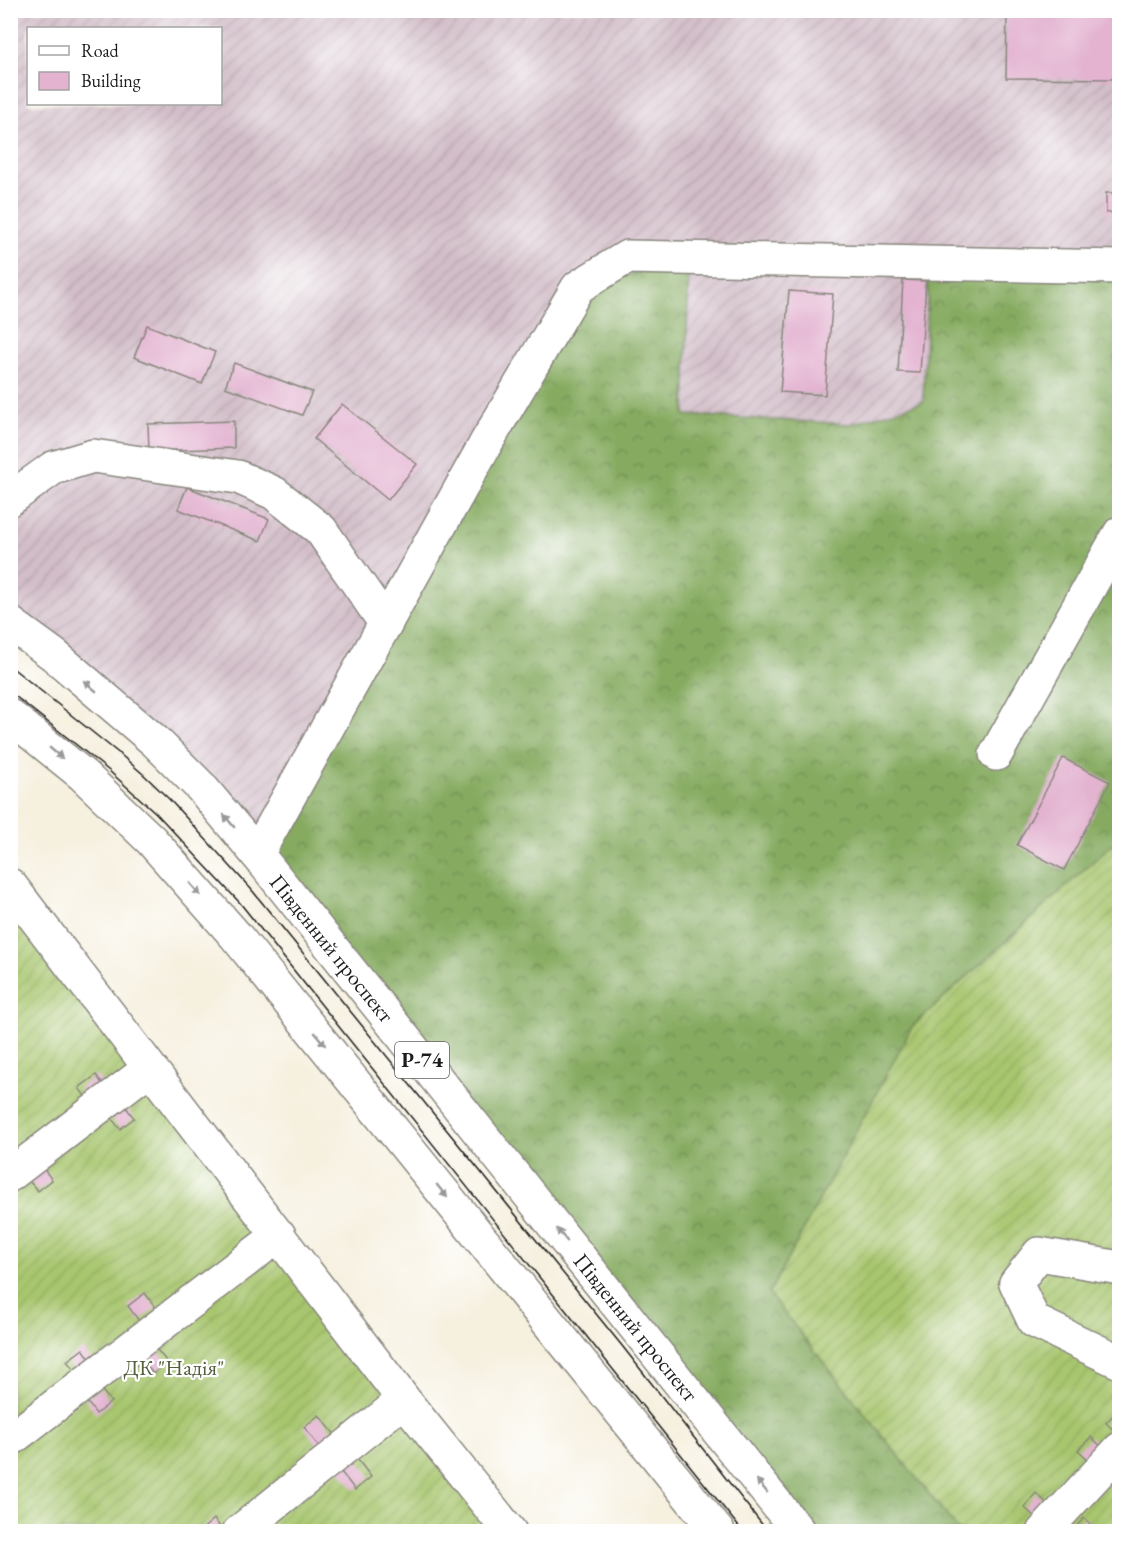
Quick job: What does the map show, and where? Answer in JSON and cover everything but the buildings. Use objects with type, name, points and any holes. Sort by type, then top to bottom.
[{"type":"main road","points":[[257,854],[486,443],[578,287],[627,257],[1119,267]]},
{"type":"main road","points":[[10,499],[53,468],[93,456],[238,477],[273,493],[321,530],[386,624]]},
{"type":"main road","points":[[996,754],[1119,533]]},
{"type":"main road","name":"Південний проспект","points":[[10,623],[54,655],[156,742],[201,787],[799,1532]]},
{"type":"main road","points":[[10,716],[84,775],[151,840],[228,927],[718,1532]]},
{"type":"main road","points":[[10,885],[404,1401],[510,1532]]},
{"type":"main road","points":[[10,1176],[150,1068]]},
{"type":"main road","points":[[10,1440],[279,1235]]},
{"type":"main road","points":[[1119,1268],[1039,1254],[1016,1284],[1034,1321],[1119,1362]]},
{"type":"main road","points":[[239,1532],[404,1401]]},
{"type":"main road","points":[[1043,1532],[1119,1449]]},
{"type":"shaded area","points":[[10,11],[1119,11],[1119,267],[929,263],[923,403],[850,424],[685,416],[257,854],[11,623]]},
{"type":"green space","points":[[689,259],[685,415],[850,424],[923,402],[929,263],[1119,267],[1119,838],[912,1027],[769,1294],[959,1531],[799,1531],[257,854],[578,287]]},
{"type":"green space","points":[[1119,838],[1119,1531],[959,1531],[769,1294],[912,1027]]},
{"type":"green space","name":"ДК \"Надія\"","points":[[10,887],[510,1531],[11,1531]]},
{"type":"tram line","points":[[10,666],[143,774],[169,799],[251,889],[623,1347],[768,1532]]},
{"type":"tram line","points":[[10,692],[108,770],[156,813],[240,903],[743,1532]]}]
